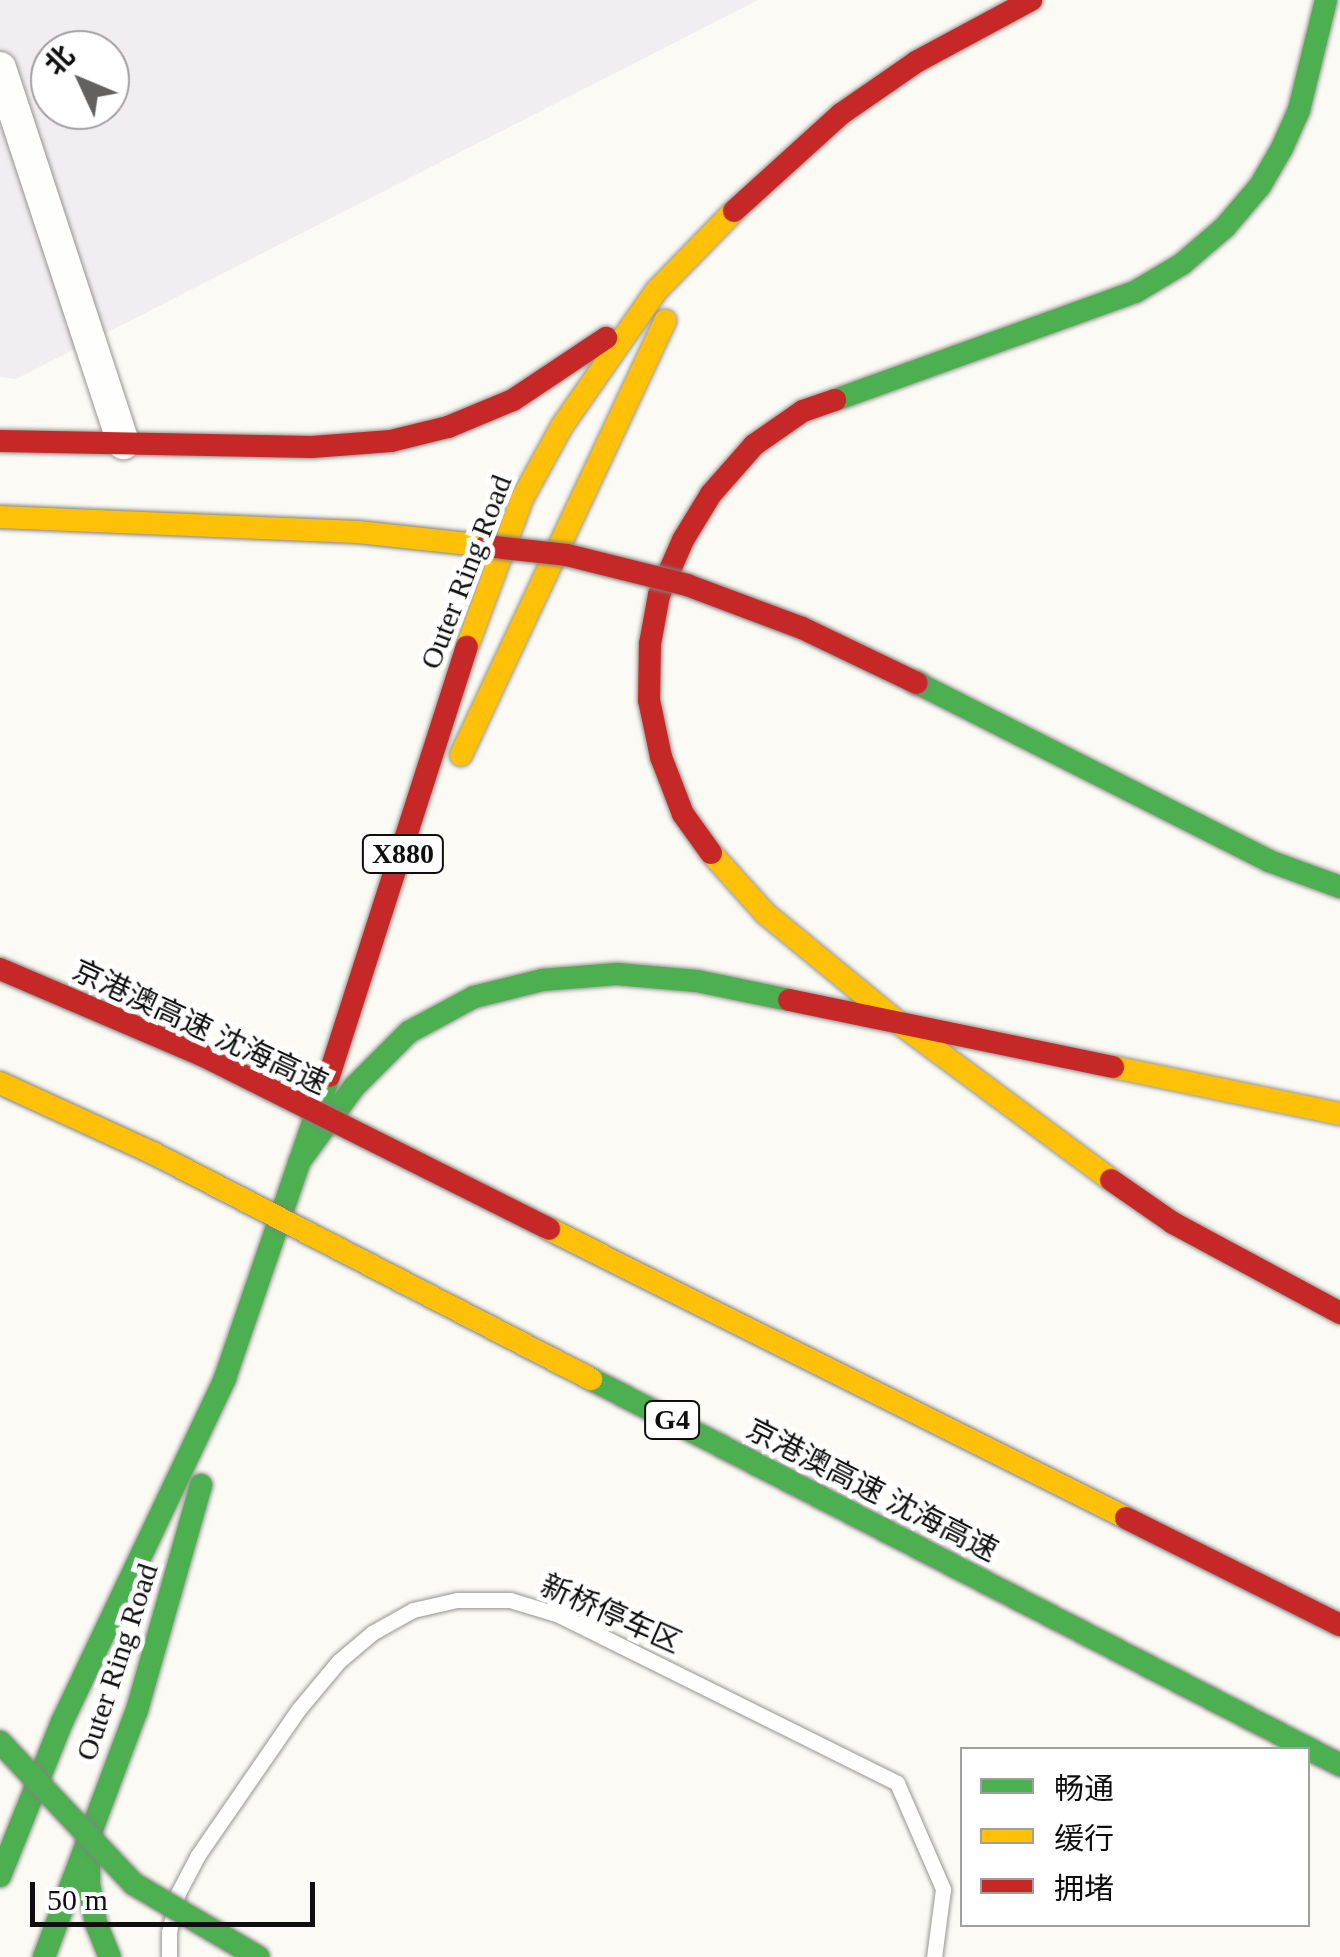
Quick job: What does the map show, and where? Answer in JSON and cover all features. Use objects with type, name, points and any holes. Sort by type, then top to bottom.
[{"type":"main road","name":"Outer Ring Road","points":[[0,1876],[62,1722],[173,1497],[225,1378],[374,947],[487,584],[522,499],[562,426],[658,290],[773,171],[841,114],[916,62],[1031,0]]},
{"type":"main road","points":[[1326,0],[1299,110],[1288,135],[1260,186],[1224,228],[1182,264],[1135,292],[804,411],[754,445],[711,494],[683,540],[659,596],[650,644],[649,700],[661,757],[683,814],[722,868],[766,914],[895,1020],[1172,1222],[1340,1313]]},
{"type":"main road","name":"Outer Ring Road","points":[[374,947],[645,357],[681,292],[773,171]]},
{"type":"main road","points":[[0,441],[312,447],[390,440],[448,427],[513,400],[563,370],[616,330],[658,290]]},
{"type":"main road","points":[[0,516],[461,540],[568,554],[687,585],[802,628],[1269,861],[1340,887]]},
{"type":"main road","name":"京港澳高速 沈海高速","points":[[0,969],[204,1056],[1340,1625]]},
{"type":"main road","points":[[299,1162],[354,1087],[410,1032],[474,998],[542,980],[617,974],[697,980],[1340,1114]]},
{"type":"main road","name":"京港澳高速 沈海高速","points":[[0,1083],[153,1153],[1305,1747]]},
{"type":"main road","name":"Outer Ring Road","points":[[44,1957],[163,1627],[225,1378]]},
{"type":"main road","points":[[0,1742],[134,1884],[258,1957]]},
{"type":"main road","name":"京港澳高速 沈海高速","points":[[1310,1750],[1340,1765]]},
{"type":"main road","points":[[89,1837],[89,1884],[96,1923],[110,1957]]},
{"type":"street","points":[[0,68],[123,443]]},
{"type":"lane","name":"新桥停车区","points":[[169,1957],[169,1932],[178,1894],[198,1855],[298,1710],[340,1661],[372,1633],[413,1610],[458,1600],[510,1600],[560,1615],[897,1782],[943,1889],[934,1957]]},
{"type":"shaded area","points":[[0,0],[758,0],[16,379],[0,377]]},
{"type":"traffic: fast","points":[[835,400],[1135,292],[1182,264],[1225,227],[1260,186],[1282,148],[1299,110],[1326,0]]},
{"type":"traffic: fast","points":[[917,683],[1269,861],[1340,887]]},
{"type":"traffic: fast","points":[[299,1162],[354,1087],[409,1032],[474,997],[542,980],[617,974],[697,981],[789,1000]]},
{"type":"traffic: fast","points":[[0,1876],[62,1722],[225,1378],[329,1076]]},
{"type":"traffic: fast","points":[[591,1379],[1305,1747]]},
{"type":"traffic: fast","points":[[44,1957],[137,1710],[201,1485]]},
{"type":"traffic: fast","points":[[0,1742],[134,1884],[258,1957]]},
{"type":"traffic: fast","points":[[1310,1750],[1340,1765]]},
{"type":"traffic: fast","points":[[89,1837],[89,1884],[96,1923],[110,1957]]},
{"type":"traffic: slow","points":[[467,647],[522,499],[562,426],[657,290],[734,211]]},
{"type":"traffic: slow","points":[[461,755],[665,321]]},
{"type":"traffic: slow","points":[[0,517],[358,532],[486,546]]},
{"type":"traffic: slow","points":[[711,853],[766,914],[895,1020],[1111,1180]]},
{"type":"traffic: slow","points":[[1113,1067],[1340,1114]]},
{"type":"traffic: slow","points":[[0,1083],[153,1153],[591,1379]]},
{"type":"traffic: slow","points":[[549,1229],[1126,1518]]},
{"type":"traffic: jam","points":[[734,211],[841,114],[916,62],[1031,0]]},
{"type":"traffic: jam","points":[[0,441],[312,447],[391,441],[448,427],[513,400],[606,338]]},
{"type":"traffic: jam","points":[[711,853],[683,814],[661,757],[649,700],[650,644],[659,595],[683,540],[711,494],[754,445],[803,411],[835,400]]},
{"type":"traffic: jam","points":[[486,546],[567,555],[687,585],[802,628],[917,683]]},
{"type":"traffic: jam","points":[[329,1076],[467,647]]},
{"type":"traffic: jam","points":[[0,969],[204,1056],[549,1229]]},
{"type":"traffic: jam","points":[[789,1000],[1113,1067]]},
{"type":"traffic: jam","points":[[1111,1180],[1173,1223],[1340,1313]]},
{"type":"traffic: jam","points":[[1126,1518],[1340,1625]]}]
